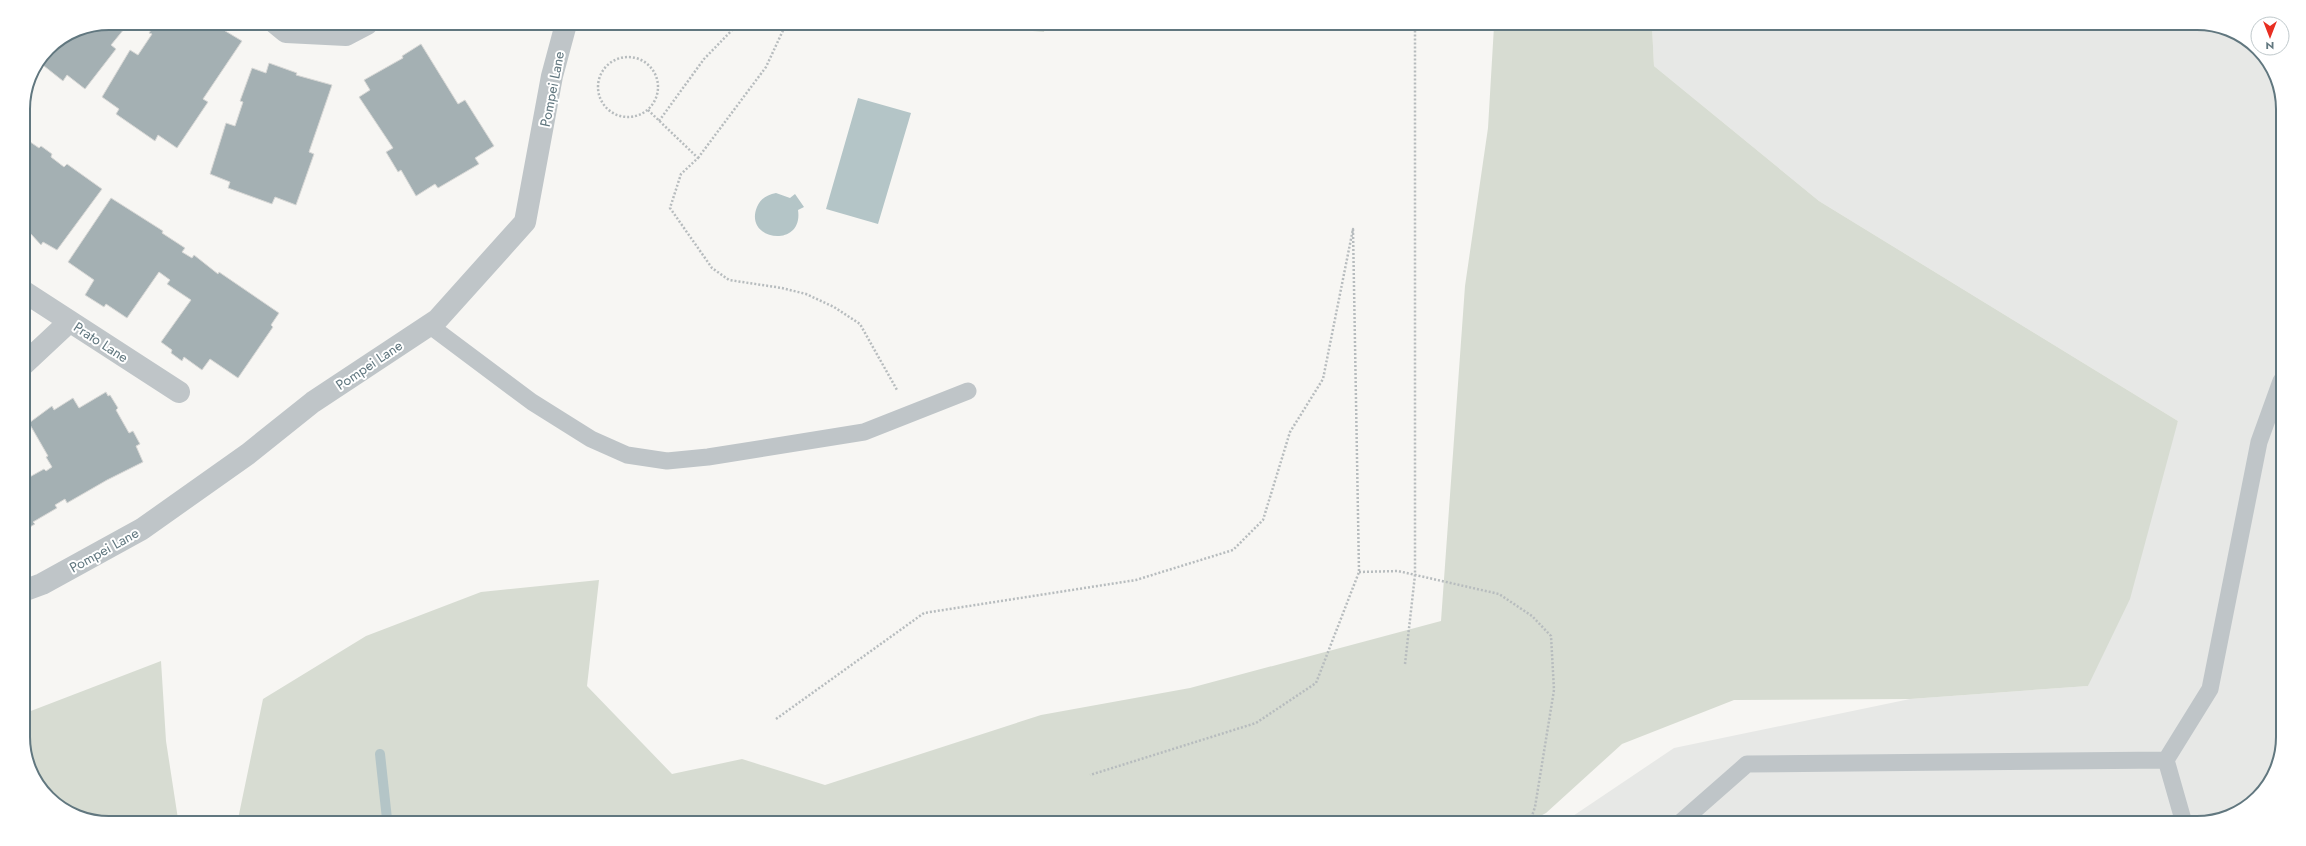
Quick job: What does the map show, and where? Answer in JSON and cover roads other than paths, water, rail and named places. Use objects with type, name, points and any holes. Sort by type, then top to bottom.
[{"type":"street","points":[[284,30],[286,32],[346,35],[356,30]]},
{"type":"street","name":"Pompei Lane","points":[[30,588],[42,584],[142,529],[248,454],[313,402],[437,320],[525,222],[552,76],[564,30]]},
{"type":"street","name":"Prato Lane","points":[[30,296],[178,392]]},
{"type":"street","points":[[30,358],[69,322]]},
{"type":"lane","points":[[429,325],[532,402],[591,438],[626,455],[667,461],[708,457],[864,432],[968,391]]},
{"type":"lane","points":[[2182,816],[2166,760],[2210,689],[2259,442],[2276,395]]},
{"type":"lane","points":[[1688,816],[1747,764],[2166,760]]},
{"type":"waterway","points":[[380,754],[387,816]]}]
